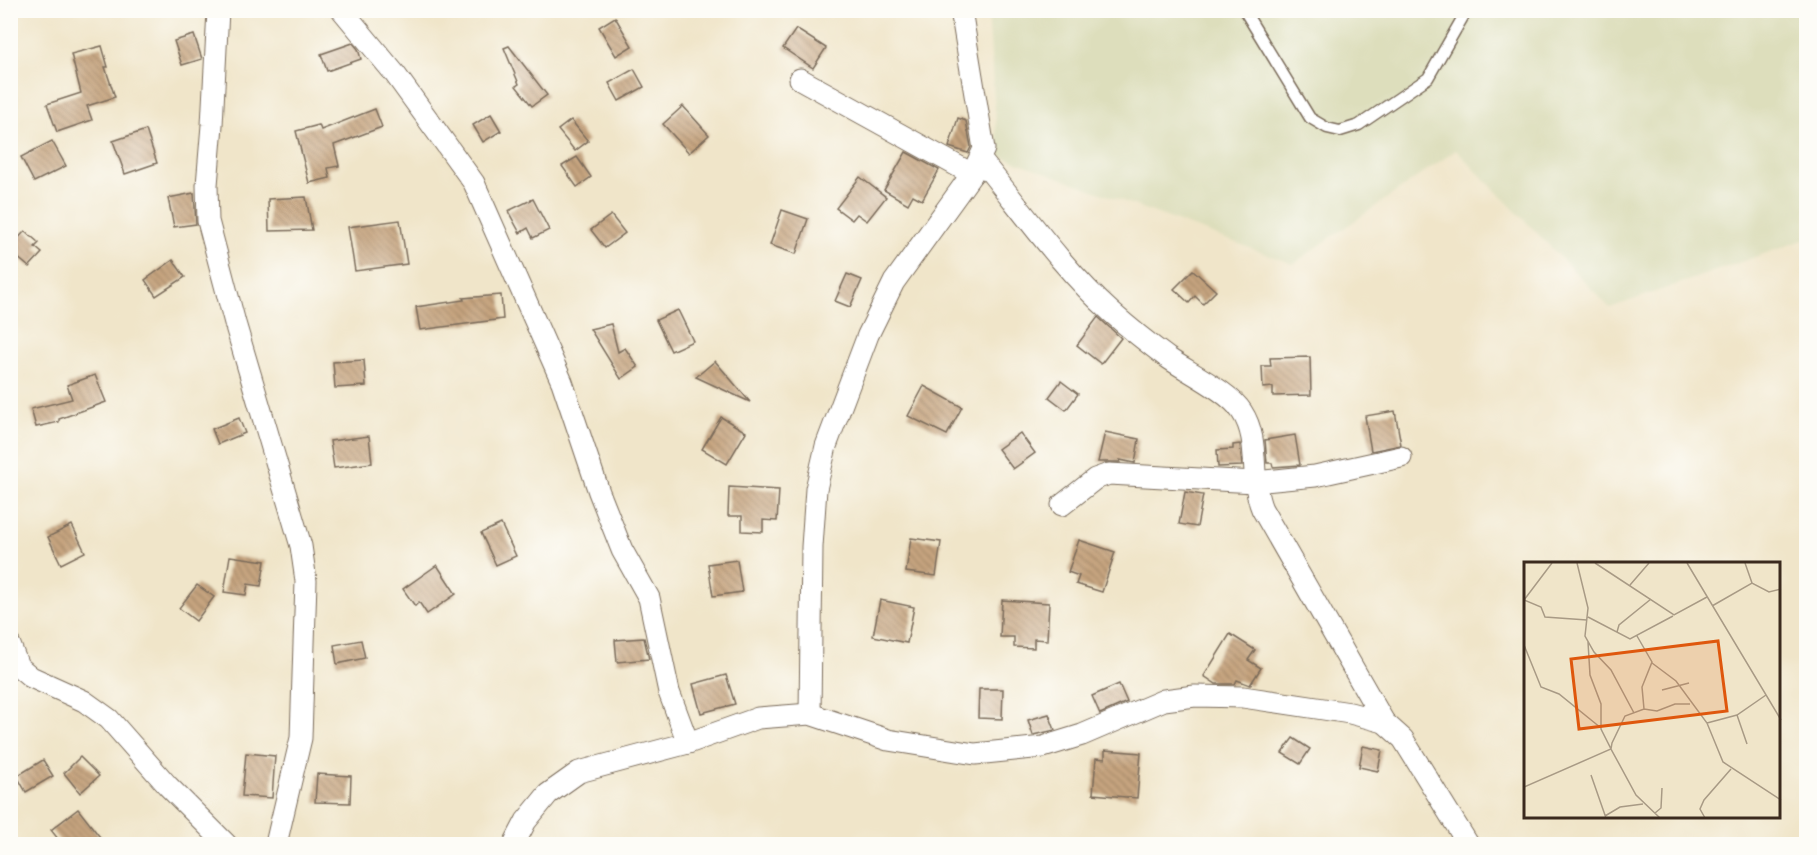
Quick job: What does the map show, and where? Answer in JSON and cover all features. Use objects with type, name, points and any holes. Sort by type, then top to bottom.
[{"type":"street","points":[[218,10],[207,185],[208,221],[235,323],[301,546],[306,582],[301,738],[276,844]]},
{"type":"street","points":[[342,10],[395,74],[474,183],[562,382],[599,492],[622,550],[649,598],[669,692],[688,743]]},
{"type":"street","points":[[810,714],[812,548],[816,489],[826,446],[868,335],[894,282],[976,166],[984,149],[961,10]]},
{"type":"street","points":[[800,79],[976,166],[1111,312],[1167,358],[1235,402],[1243,413],[1253,438],[1255,482],[1262,509],[1384,722],[1403,738],[1468,844]]},
{"type":"street","points":[[1062,505],[1095,478],[1109,474],[1255,482],[1315,476],[1401,457]]},
{"type":"street","points":[[10,645],[18,666],[31,677],[84,701],[109,718],[168,786],[226,844]]},
{"type":"street","points":[[514,844],[526,821],[548,794],[579,772],[688,743],[758,718],[810,714],[888,740],[975,754],[1043,747],[1082,735],[1164,700],[1195,696],[1244,697],[1350,713],[1384,722]]},
{"type":"lane","points":[[1244,10],[1310,118],[1327,128],[1340,130],[1359,125],[1428,78],[1467,10]]},
{"type":"shaded area","points":[[988,11],[1806,11],[1806,239],[1610,308],[1456,150],[1293,264],[998,155]]},
{"type":"building","points":[[615,17],[632,46],[616,56],[599,27]]},
{"type":"building","points":[[796,29],[826,48],[813,68],[783,48]]},
{"type":"building","points":[[194,35],[202,59],[182,65],[174,41]]},
{"type":"building","points":[[353,43],[361,59],[327,71],[321,54]]},
{"type":"building","points":[[102,46],[108,67],[105,67],[115,97],[87,106],[92,120],[57,132],[47,104],[81,93],[71,54]]},
{"type":"building","points":[[509,46],[547,95],[532,106],[516,86],[519,84],[504,48]]},
{"type":"building","points":[[634,69],[644,87],[619,101],[609,83]]},
{"type":"building","points":[[683,106],[709,135],[689,153],[663,124]]},
{"type":"building","points":[[375,109],[382,127],[334,145],[339,166],[328,168],[330,178],[309,183],[296,131],[319,125],[321,130]]},
{"type":"building","points":[[491,114],[501,131],[483,142],[473,125]]},
{"type":"building","points":[[958,118],[966,121],[971,147],[968,153],[949,147]]},
{"type":"building","points":[[571,120],[588,141],[575,151],[558,130]]},
{"type":"building","points":[[146,130],[157,163],[125,174],[113,141]]},
{"type":"building","points":[[52,141],[66,166],[34,182],[21,157]]},
{"type":"building","points":[[906,152],[939,170],[922,200],[913,195],[908,204],[884,190]]},
{"type":"building","points":[[577,157],[591,177],[577,187],[562,166]]},
{"type":"building","points":[[860,177],[886,197],[867,221],[857,214],[852,220],[836,208]]},
{"type":"building","points":[[194,193],[196,224],[174,227],[168,198]]},
{"type":"building","points":[[306,197],[312,230],[269,231],[268,199]]},
{"type":"building","points":[[533,199],[549,230],[533,238],[528,228],[520,233],[508,211]]},
{"type":"building","points":[[782,210],[808,219],[796,254],[770,245]]},
{"type":"building","points":[[611,215],[625,233],[605,248],[591,230]]},
{"type":"building","points":[[400,220],[407,264],[355,271],[348,227]]},
{"type":"building","points":[[25,231],[39,243],[35,247],[42,253],[29,267],[10,251],[10,247]]},
{"type":"building","points":[[173,260],[185,277],[156,296],[145,280]]},
{"type":"building","points":[[1193,270],[1216,291],[1203,304],[1195,296],[1189,303],[1174,289]]},
{"type":"building","points":[[847,274],[862,280],[850,307],[835,301]]},
{"type":"building","points":[[501,295],[503,319],[420,330],[416,307],[464,300],[463,298]]},
{"type":"building","points":[[678,310],[693,341],[671,351],[656,320]]},
{"type":"building","points":[[1098,317],[1121,338],[1101,364],[1077,345]]},
{"type":"building","points":[[611,324],[618,352],[625,348],[638,367],[621,379],[590,329]]},
{"type":"building","points":[[1310,357],[1311,395],[1273,396],[1273,387],[1263,388],[1262,366],[1271,366],[1270,358]]},
{"type":"building","points":[[364,360],[366,386],[335,388],[333,362]]},
{"type":"building","points":[[715,361],[750,402],[696,377]]},
{"type":"building","points":[[95,375],[106,402],[59,419],[59,422],[36,427],[31,409],[72,399],[67,385]]},
{"type":"building","points":[[1061,381],[1078,394],[1066,410],[1049,397]]},
{"type":"building","points":[[924,386],[962,407],[947,435],[908,416]]},
{"type":"building","points":[[1395,411],[1401,445],[1371,451],[1365,416]]},
{"type":"building","points":[[721,417],[746,432],[727,464],[702,449]]},
{"type":"building","points":[[239,418],[245,433],[218,444],[212,429]]},
{"type":"building","points":[[1105,432],[1139,439],[1135,463],[1120,460],[1120,462],[1098,462]]},
{"type":"building","points":[[1020,433],[1035,453],[1013,469],[998,449]]},
{"type":"building","points":[[1295,435],[1300,465],[1273,467],[1272,463],[1267,463],[1265,440]]},
{"type":"building","points":[[369,436],[372,463],[334,468],[330,441]]},
{"type":"building","points":[[1240,444],[1242,466],[1218,467],[1217,450],[1233,449],[1233,445]]},
{"type":"building","points":[[729,487],[779,490],[777,521],[763,520],[763,532],[742,531],[742,516],[728,516]]},
{"type":"building","points":[[1185,492],[1203,495],[1197,527],[1179,524]]},
{"type":"building","points":[[501,524],[516,556],[496,565],[481,533]]},
{"type":"building","points":[[72,525],[85,552],[61,564],[48,537]]},
{"type":"building","points":[[911,538],[941,542],[936,576],[906,572]]},
{"type":"building","points":[[1079,540],[1115,552],[1102,592],[1076,584],[1079,576],[1068,572]]},
{"type":"building","points":[[230,556],[265,561],[261,586],[248,584],[246,595],[224,592]]},
{"type":"building","points":[[737,560],[742,592],[713,596],[708,564]]},
{"type":"building","points":[[437,565],[456,594],[427,614],[419,602],[415,606],[403,589]]},
{"type":"building","points":[[197,585],[214,597],[196,621],[179,608]]},
{"type":"building","points":[[880,600],[914,607],[907,643],[873,636]]},
{"type":"building","points":[[1002,600],[1049,603],[1047,640],[1034,639],[1034,648],[1014,647],[1014,637],[1000,637]]},
{"type":"building","points":[[1230,634],[1255,650],[1248,660],[1261,668],[1250,685],[1237,680],[1235,684],[1216,684],[1204,676]]},
{"type":"building","points":[[644,638],[649,659],[617,662],[615,640]]},
{"type":"building","points":[[361,640],[365,658],[337,664],[334,645]]},
{"type":"building","points":[[726,675],[735,704],[701,713],[693,684]]},
{"type":"building","points":[[1119,684],[1127,702],[1100,714],[1092,696]]},
{"type":"building","points":[[979,689],[1003,689],[1002,719],[978,718]]},
{"type":"building","points":[[1049,714],[1055,730],[1033,735],[1028,720]]},
{"type":"building","points":[[1293,738],[1310,749],[1300,764],[1282,753]]},
{"type":"building","points":[[1363,746],[1382,750],[1378,771],[1359,767]]},
{"type":"building","points":[[1105,750],[1141,753],[1137,798],[1093,794],[1096,758],[1105,759]]},
{"type":"building","points":[[246,753],[275,756],[272,798],[242,796]]},
{"type":"building","points":[[80,757],[99,776],[80,793],[64,773]]},
{"type":"building","points":[[43,760],[53,776],[26,792],[17,776]]},
{"type":"building","points":[[317,774],[351,776],[350,803],[315,802]]},
{"type":"building","points":[[78,809],[100,837],[90,844],[62,844],[51,830]]}]
